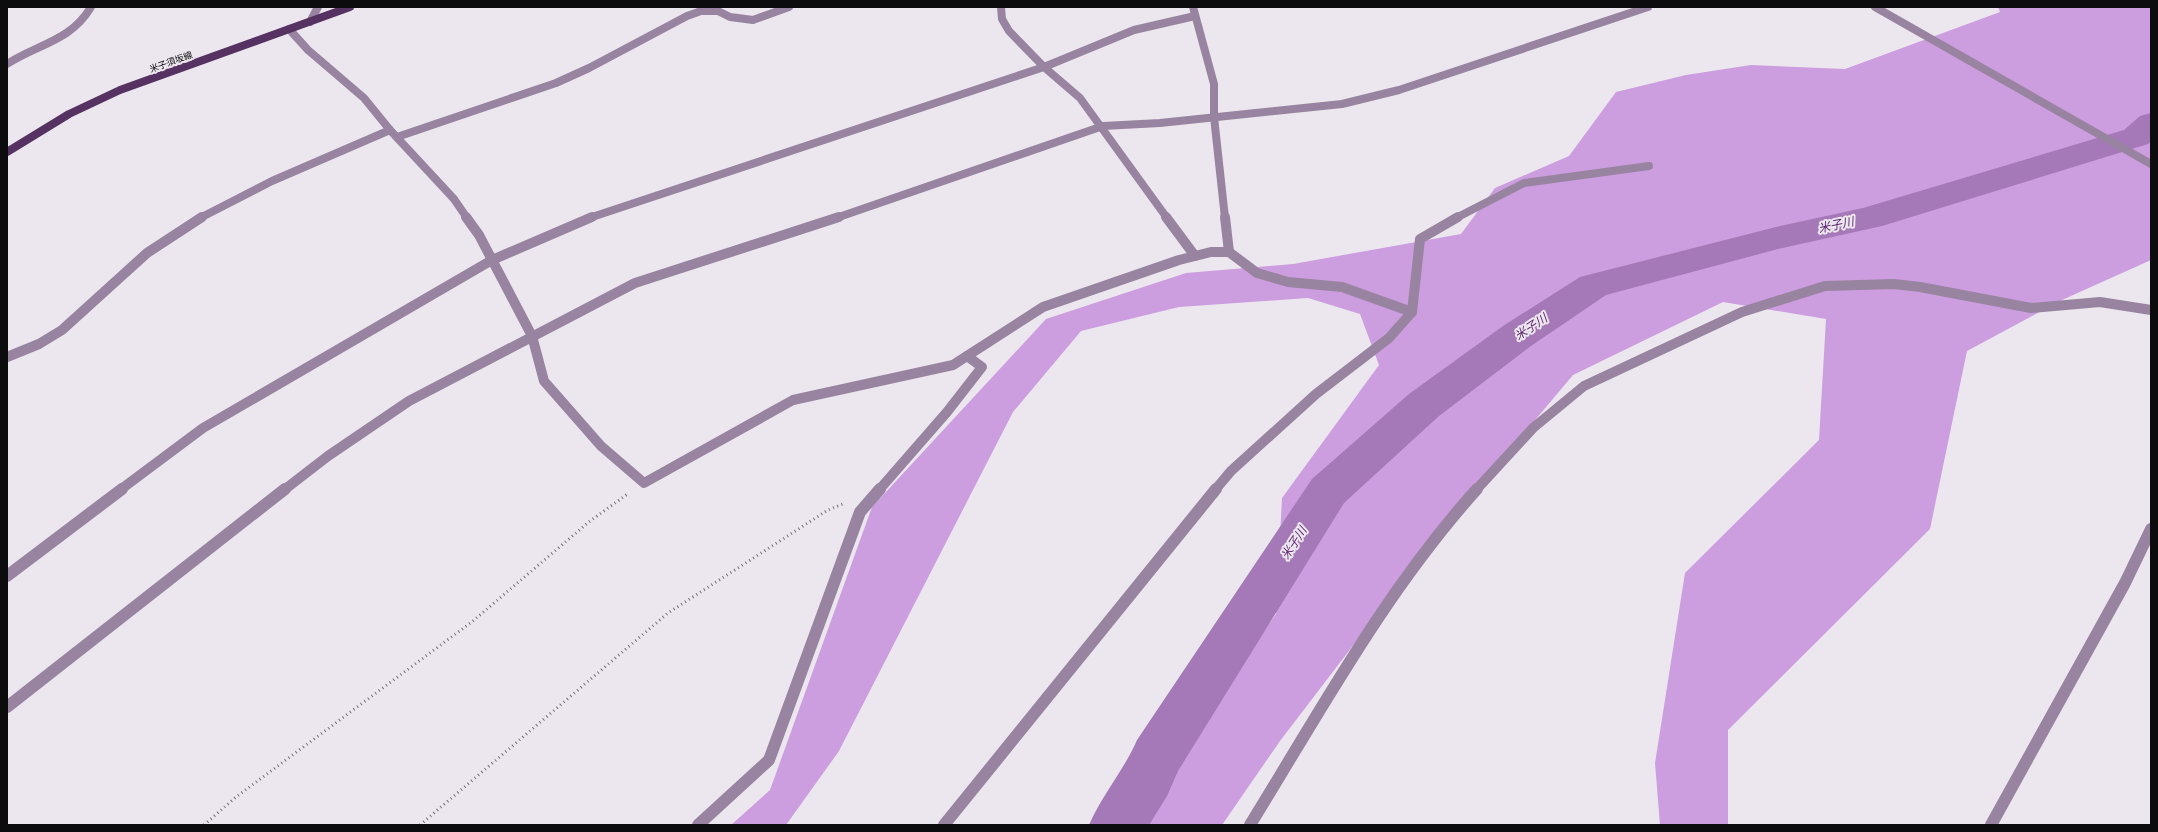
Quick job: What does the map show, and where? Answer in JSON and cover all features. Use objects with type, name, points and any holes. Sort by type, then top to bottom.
[{"type":"main road","name":"米子須坂線","points":[[7,152],[69,114],[120,90],[350,7]]},
{"type":"street","points":[[7,64],[17,57],[64,36],[82,24],[91,7]]},
{"type":"street","points":[[310,22],[318,7]]},
{"type":"street","points":[[397,137],[556,82],[589,68],[687,16],[701,11],[718,11],[740,20],[753,20],[789,7]]},
{"type":"street","points":[[1001,7],[1002,19],[1009,32],[1044,67],[1080,98],[1103,126],[1195,256]]},
{"type":"street","points":[[1193,7],[1214,84],[1214,117],[1229,252]]},
{"type":"street","points":[[7,707],[328,456],[409,401],[635,283],[880,203],[1103,126],[1214,117],[1342,104],[1400,90],[1648,7]]},
{"type":"street","points":[[1875,7],[2151,164]]},
{"type":"street","points":[[7,576],[203,428],[492,260],[598,214],[1044,67],[1134,30],[1195,16]]},
{"type":"street","points":[[289,29],[308,50],[364,98],[390,130],[454,199],[479,235],[532,336],[544,381],[601,446],[644,483],[793,400],[953,365],[1043,307],[1211,252],[1229,252],[1257,273],[1288,282],[1342,287],[1412,312]]},
{"type":"street","points":[[7,357],[42,343],[68,326],[120,276],[158,244],[211,210],[390,130]]},
{"type":"street","points":[[944,825],[1231,471],[1316,394],[1389,338],[1412,312],[1420,239],[1459,216],[1524,184],[1649,166]]},
{"type":"street","points":[[1250,825],[1375,622],[1444,526],[1533,428],[1584,386],[1742,312],[1825,286],[1900,285],[2031,308],[2100,302],[2151,310]]},
{"type":"street","points":[[698,825],[769,760],[860,512],[947,412],[982,367],[967,356]]},
{"type":"street","points":[[1990,825],[2125,583],[2151,529]]},
{"type":"path","points":[[204,825],[236,797],[473,621],[590,521],[644,483]]},
{"type":"path","points":[[420,825],[668,613],[828,510],[850,501]]},
{"type":"shaded area","points":[[1998,7],[2151,7],[2151,260],[2062,300],[1967,351],[1930,529],[1728,730],[1728,825],[1660,825],[1655,763],[1685,573],[1819,440],[1826,319],[1723,302],[1573,375],[1426,550],[1280,741],[1222,825],[1129,825],[1276,614],[1282,498],[1379,365],[1360,314],[1308,298],[1179,307],[1081,331],[1013,412],[839,751],[786,825],[731,825],[770,790],[872,507],[1046,319],[1186,273],[1293,264],[1461,234],[1495,188],[1569,156],[1616,92],[1686,75],[1751,65],[1845,69],[2000,12]]},
{"type":"waterway","name":"米子川","points":[[1117,825],[1148,778],[1156,758],[1328,491],[1424,405],[1517,336],[1593,286],[1776,238],[1869,218],[2136,137],[2151,123]]}]
